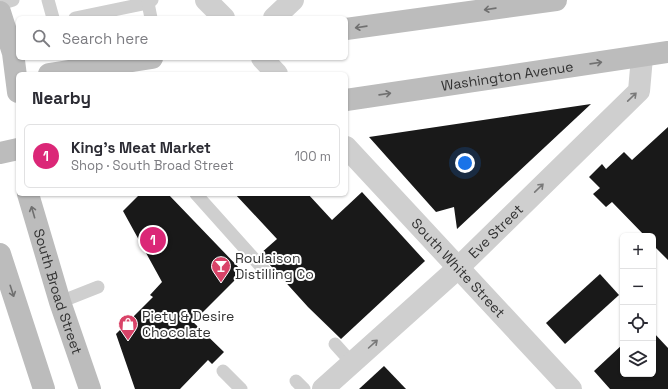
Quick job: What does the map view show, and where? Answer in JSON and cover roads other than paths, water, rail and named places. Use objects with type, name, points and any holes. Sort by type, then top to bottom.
[{"type":"street","points":[[206,0],[222,16]]},
{"type":"street","points":[[276,16],[293,0]]},
{"type":"street","points":[[348,29],[556,0]]},
{"type":"street","points":[[0,12],[13,53],[13,83]]},
{"type":"street","name":"Washington Avenue","points":[[348,100],[668,52]]},
{"type":"street","name":"Eve Street","points":[[323,389],[458,268],[639,91],[642,57]]},
{"type":"street","points":[[62,72],[139,60]]},
{"type":"street","points":[[264,60],[275,72]]},
{"type":"street","points":[[0,153],[16,149]]},
{"type":"street","name":"South White Street","points":[[348,149],[571,389]]},
{"type":"street","name":"South Broad Street","points":[[29,196],[60,302],[90,389]]},
{"type":"street","points":[[0,254],[44,389]]},
{"type":"lane","points":[[0,4],[13,0]]},
{"type":"lane","points":[[48,0],[52,16]]},
{"type":"lane","points":[[84,16],[149,1],[151,16]]},
{"type":"lane","points":[[198,196],[265,271]]},
{"type":"lane","points":[[60,302],[98,287]]},
{"type":"lane","points":[[334,344],[352,363]]},
{"type":"lane","points":[[223,371],[240,389]]},
{"type":"place","name":"King's Meat Market","points":[[153,240]]},
{"type":"place","name":"Roulaison Distilling Co","points":[[221,283]]},
{"type":"place","name":"Piety & Desire Chocolate","points":[[128,341]]}]
